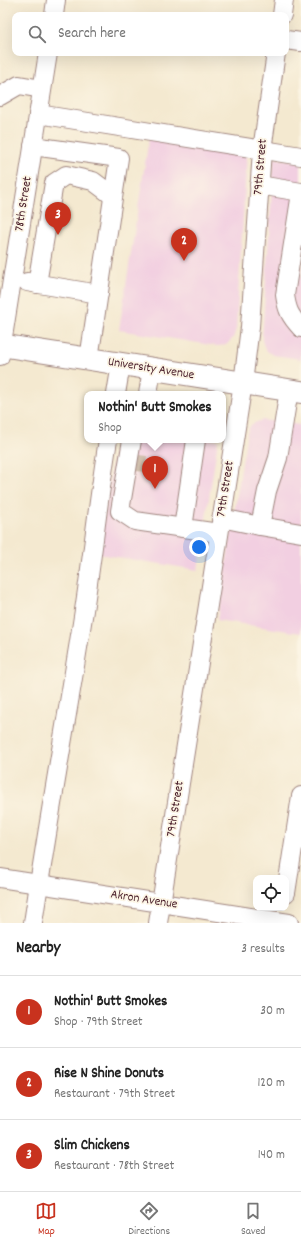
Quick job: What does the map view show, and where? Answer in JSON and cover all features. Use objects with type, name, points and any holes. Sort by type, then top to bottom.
[{"type":"main road","name":"University Avenue","points":[[1,349],[89,359],[295,391]]},
{"type":"street","points":[[54,12],[56,0]]},
{"type":"street","points":[[282,12],[284,0]]},
{"type":"street","points":[[289,40],[301,42]]},
{"type":"street","name":"78th Street","points":[[1,349],[48,56]]},
{"type":"street","name":"79th Street","points":[[158,923],[243,383],[250,327],[262,150],[276,56]]},
{"type":"street","points":[[0,96],[19,85],[42,89]]},
{"type":"street","points":[[38,114],[301,156]]},
{"type":"street","points":[[33,146],[119,158],[89,359]]},
{"type":"street","points":[[37,284],[54,183],[66,175],[93,181],[113,196]]},
{"type":"street","points":[[259,185],[301,192],[285,294],[286,306],[290,317],[301,328]]},
{"type":"street","points":[[12,280],[99,294]]},
{"type":"street","points":[[116,391],[121,364]]},
{"type":"street","points":[[148,391],[152,369]]},
{"type":"street","points":[[260,526],[267,491],[278,458],[295,391]]},
{"type":"street","points":[[33,923],[82,622],[92,543],[98,516],[108,443]]},
{"type":"street","points":[[183,528],[196,443]]},
{"type":"street","points":[[129,516],[137,451]]},
{"type":"street","points":[[137,451],[120,511],[136,521],[183,528],[260,526],[301,533]]},
{"type":"street","points":[[289,875],[301,796]]},
{"type":"street","name":"Akron Avenue","points":[[0,878],[161,903],[284,919]]},
{"type":"shaded area","points":[[149,138],[247,154],[236,329],[233,338],[226,345],[217,346],[119,330]]},
{"type":"shaded area","points":[[274,158],[301,162],[301,359],[273,355],[267,351],[262,340]]},
{"type":"shaded area","points":[[262,420],[301,425],[301,633],[217,620],[247,433],[252,424]]},
{"type":"shaded area","points":[[116,443],[218,443],[198,570],[98,554]]},
{"type":"tunnel","points":[[136,471],[138,455]]},
{"type":"place","name":"Slim Chickens","points":[[58,235]]},
{"type":"place","name":"Rise N Shine Donuts","points":[[184,261]]},
{"type":"place","name":"Nothin' Butt Smokes","points":[[155,489]]}]
